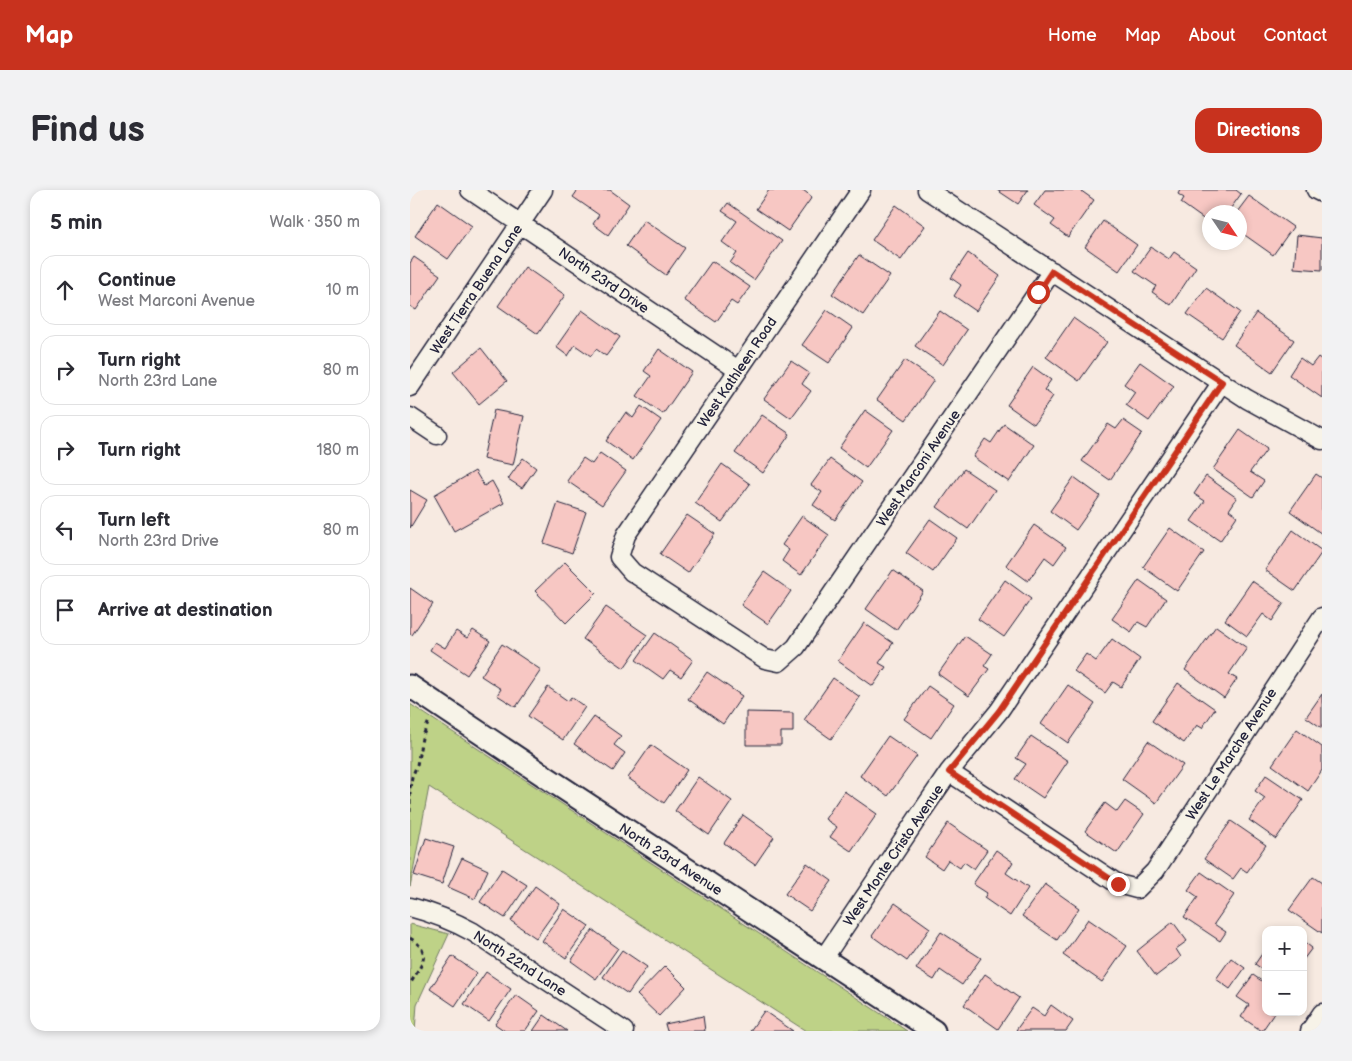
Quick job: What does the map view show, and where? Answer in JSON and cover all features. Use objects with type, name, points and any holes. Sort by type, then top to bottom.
[{"type":"street","name":"North 23rd Drive","points":[[470,190],[738,370]]},
{"type":"street","name":"West Tierra Buena Lane","points":[[410,387],[543,190]]},
{"type":"street","name":"West Kathleen Road","points":[[619,557],[626,535],[861,190]]},
{"type":"street","points":[[927,190],[1247,399],[1322,440]]},
{"type":"street","points":[[1316,190],[1322,193]]},
{"type":"street","name":"West Marconi Avenue","points":[[619,557],[640,578],[765,659],[780,662],[796,647],[1052,271]]},
{"type":"street","name":"West Monte Cristo Avenue","points":[[823,959],[949,772],[999,711],[1222,382]]},
{"type":"street","points":[[410,417],[437,435]]},
{"type":"street","name":"West Le Marche Avenue","points":[[949,772],[1118,884],[1137,890],[1155,871],[1322,616]]},
{"type":"street","name":"North 23rd Avenue","points":[[410,686],[934,1031]]},
{"type":"street","name":"North 22nd Lane","points":[[410,907],[430,912],[474,932],[624,1031]]},
{"type":"street","points":[[1310,1031],[1322,1013]]},
{"type":"path","points":[[410,812],[412,777],[417,765],[422,738],[435,702]]},
{"type":"path","points":[[410,938],[420,945],[424,952],[424,957],[410,984]]},
{"type":"green space","points":[[410,704],[907,1031],[806,1031],[429,787],[410,887]]},
{"type":"green space","points":[[410,924],[449,934],[417,1004],[415,1031],[410,1031]]},
{"type":"building","points":[[578,190],[610,190],[629,204],[608,235],[593,224],[599,215],[573,197]]},
{"type":"building","points":[[769,190],[803,190],[812,197],[788,231],[756,209]]},
{"type":"building","points":[[997,190],[1028,190],[1018,204]]},
{"type":"building","points":[[1045,190],[1080,190],[1094,200],[1068,237],[1051,225],[1055,220],[1034,205]]},
{"type":"building","points":[[1180,190],[1236,190],[1241,194],[1233,205],[1202,205],[1202,218],[1181,203],[1184,198],[1178,194]]},
{"type":"building","points":[[1249,196],[1293,227],[1273,255],[1247,237],[1247,205],[1242,205]]},
{"type":"building","points":[[438,202],[472,226],[448,259],[415,236]]},
{"type":"building","points":[[728,203],[782,241],[754,280],[730,263],[737,253],[722,242],[737,221],[722,211]]},
{"type":"building","points":[[896,205],[925,226],[901,260],[872,240]]},
{"type":"building","points":[[644,220],[685,248],[666,275],[626,246]]},
{"type":"building","points":[[1103,221],[1137,245],[1119,271],[1085,247]]},
{"type":"building","points":[[1297,235],[1322,238],[1322,270],[1294,268]]},
{"type":"building","points":[[1151,247],[1169,259],[1174,252],[1196,267],[1171,305],[1152,292],[1156,286],[1134,271]]},
{"type":"building","points":[[968,253],[1000,276],[976,311],[954,296],[961,285],[951,278]]},
{"type":"building","points":[[859,255],[890,276],[863,315],[832,294]]},
{"type":"building","points":[[414,257],[440,275],[416,310],[410,306],[410,263]]},
{"type":"building","points":[[712,261],[750,287],[737,305],[731,301],[716,322],[684,300]]},
{"type":"building","points":[[525,267],[565,295],[538,334],[498,306]]},
{"type":"building","points":[[1206,288],[1240,312],[1222,338],[1187,314]]},
{"type":"building","points":[[582,310],[620,337],[606,356],[596,349],[591,356],[575,345],[568,356],[556,347]]},
{"type":"building","points":[[827,310],[853,328],[829,363],[802,345]]},
{"type":"building","points":[[940,311],[967,330],[943,365],[915,346]]},
{"type":"building","points":[[1256,313],[1294,340],[1272,372],[1234,345]]},
{"type":"building","points":[[1073,318],[1107,342],[1079,381],[1046,357]]},
{"type":"building","points":[[481,348],[507,381],[479,404],[453,372]]},
{"type":"building","points":[[659,349],[692,372],[663,414],[637,396],[651,376],[644,371]]},
{"type":"building","points":[[1318,357],[1322,360],[1322,398],[1289,375],[1300,358],[1311,366]]},
{"type":"building","points":[[905,360],[934,380],[906,420],[877,400]]},
{"type":"building","points":[[791,361],[809,373],[802,384],[811,391],[791,418],[764,399]]},
{"type":"building","points":[[1140,362],[1174,386],[1149,421],[1126,405],[1135,392],[1124,384]]},
{"type":"building","points":[[1033,367],[1051,380],[1044,390],[1053,396],[1034,424],[1007,405]]},
{"type":"building","points":[[641,406],[661,420],[633,460],[606,441],[626,412],[633,418]]},
{"type":"building","points":[[494,410],[524,416],[513,465],[483,459]]},
{"type":"building","points":[[865,410],[893,430],[866,468],[839,448]]},
{"type":"building","points":[[762,415],[790,434],[763,473],[735,453]]},
{"type":"building","points":[[1123,420],[1142,433],[1110,480],[1082,461],[1108,424],[1116,429]]},
{"type":"building","points":[[1004,424],[1034,445],[1009,482],[973,457],[985,439],[991,443]]},
{"type":"building","points":[[1240,430],[1267,449],[1250,472],[1264,481],[1253,497],[1213,469]]},
{"type":"building","points":[[600,453],[626,471],[602,505],[567,481],[583,458],[592,464]]},
{"type":"building","points":[[523,458],[536,468],[522,488],[508,479]]},
{"type":"building","points":[[830,459],[862,482],[835,520],[813,505],[822,492],[811,485]]},
{"type":"building","points":[[722,464],[750,484],[722,522],[695,503]]},
{"type":"building","points":[[964,469],[995,490],[968,529],[937,507]]},
{"type":"building","points":[[475,471],[484,486],[492,481],[504,503],[454,531],[434,495]]},
{"type":"building","points":[[1316,474],[1322,478],[1322,534],[1290,511]]},
{"type":"building","points":[[1206,476],[1237,498],[1229,510],[1237,516],[1220,541],[1191,521],[1205,501],[1194,494]]},
{"type":"building","points":[[1074,477],[1100,496],[1076,530],[1050,511]]},
{"type":"building","points":[[410,490],[427,500],[410,528]]},
{"type":"building","points":[[558,503],[586,512],[572,553],[544,543]]},
{"type":"building","points":[[687,515],[715,534],[688,573],[660,554]]},
{"type":"building","points":[[802,516],[829,535],[801,575],[782,561],[789,550],[782,545]]},
{"type":"building","points":[[930,519],[957,538],[933,572],[906,553]]},
{"type":"building","points":[[1034,525],[1066,547],[1054,564],[1045,557],[1028,581],[1006,565]]},
{"type":"building","points":[[1170,528],[1204,552],[1177,591],[1143,567]]},
{"type":"building","points":[[1293,530],[1322,551],[1295,591],[1265,570]]},
{"type":"building","points":[[565,562],[596,593],[566,623],[535,591]]},
{"type":"building","points":[[893,570],[923,591],[896,630],[866,609]]},
{"type":"building","points":[[764,572],[791,591],[768,624],[741,605]]},
{"type":"building","points":[[1005,580],[1031,599],[1004,637],[978,619]]},
{"type":"building","points":[[1139,580],[1166,599],[1147,627],[1138,622],[1131,632],[1112,619]]},
{"type":"building","points":[[1252,581],[1284,603],[1272,621],[1263,614],[1247,636],[1225,620]]},
{"type":"building","points":[[410,588],[433,604],[412,635],[410,634]]},
{"type":"building","points":[[606,607],[647,635],[624,668],[583,639]]},
{"type":"building","points":[[864,623],[893,643],[879,663],[886,667],[873,686],[838,661]]},
{"type":"building","points":[[1216,626],[1247,648],[1229,674],[1237,679],[1224,698],[1185,670]]},
{"type":"building","points":[[473,630],[490,641],[467,675],[430,650],[435,642],[445,648],[456,631],[467,638]]},
{"type":"building","points":[[655,633],[693,660],[681,677],[670,670],[663,679],[636,660]]},
{"type":"building","points":[[965,636],[992,654],[984,666],[989,669],[969,696],[938,674]]},
{"type":"building","points":[[1112,639],[1140,659],[1121,687],[1113,682],[1105,693],[1074,671],[1086,654],[1096,661]]},
{"type":"building","points":[[502,644],[541,670],[516,707],[497,695],[501,689],[481,676]]},
{"type":"building","points":[[707,672],[742,696],[723,724],[688,699]]},
{"type":"building","points":[[833,678],[860,697],[831,739],[804,720]]},
{"type":"building","points":[[1178,683],[1215,709],[1202,728],[1197,725],[1184,743],[1152,721]]},
{"type":"building","points":[[1068,685],[1095,704],[1068,743],[1041,724]]},
{"type":"building","points":[[928,686],[954,704],[931,738],[904,719]]},
{"type":"building","points":[[548,687],[568,701],[571,697],[585,707],[563,740],[528,716]]},
{"type":"building","points":[[1322,694],[1322,728],[1306,717]]},
{"type":"building","points":[[746,712],[793,713],[793,732],[781,732],[781,745],[746,745]]},
{"type":"building","points":[[594,717],[621,736],[614,745],[625,753],[613,771],[574,744]]},
{"type":"building","points":[[1297,729],[1322,747],[1322,770],[1308,791],[1272,765]]},
{"type":"building","points":[[888,736],[917,756],[888,796],[860,776]]},
{"type":"building","points":[[1031,736],[1068,761],[1043,798],[1015,779],[1026,764],[1016,758]]},
{"type":"building","points":[[1148,741],[1183,765],[1156,803],[1122,779]]},
{"type":"building","points":[[651,745],[687,770],[664,803],[628,778]]},
{"type":"building","points":[[1266,775],[1303,800],[1276,839],[1249,820],[1265,798],[1255,791]]},
{"type":"building","points":[[698,777],[732,801],[709,835],[675,811]]},
{"type":"building","points":[[844,791],[877,814],[851,851],[830,837],[837,827],[825,819]]},
{"type":"building","points":[[1125,801],[1144,814],[1117,853],[1085,831],[1105,803],[1117,812]]},
{"type":"building","points":[[743,815],[774,837],[755,865],[724,843]]},
{"type":"building","points":[[1231,821],[1266,845],[1247,872],[1241,868],[1233,879],[1204,859]]},
{"type":"building","points":[[948,823],[987,850],[974,869],[964,862],[960,868],[948,860],[942,869],[925,857]]},
{"type":"building","points":[[426,838],[454,847],[442,884],[414,875]]},
{"type":"building","points":[[996,850],[1013,862],[1006,873],[1028,888],[1010,916],[984,898],[987,893],[973,884]]},
{"type":"building","points":[[462,858],[488,870],[475,899],[448,887]]},
{"type":"building","points":[[807,863],[832,881],[810,911],[785,894]]},
{"type":"building","points":[[502,869],[527,885],[505,918],[480,902]]},
{"type":"building","points":[[1201,872],[1234,895],[1214,924],[1226,932],[1220,941],[1184,917],[1198,897],[1188,890]]},
{"type":"building","points":[[1313,877],[1322,883],[1322,933],[1289,910]]},
{"type":"building","points":[[1045,884],[1079,908],[1057,940],[1022,916]]},
{"type":"building","points":[[535,886],[560,904],[536,938],[511,921]]},
{"type":"building","points":[[895,903],[930,928],[907,961],[872,936]]},
{"type":"building","points":[[564,909],[589,926],[566,958],[542,941]]},
{"type":"building","points":[[1088,919],[1127,946],[1102,982],[1063,955]]},
{"type":"building","points":[[1173,922],[1187,941],[1176,949],[1181,957],[1156,976],[1137,951]]},
{"type":"building","points":[[593,930],[618,948],[596,979],[571,961]]},
{"type":"building","points":[[941,932],[981,958],[962,985],[940,970],[934,980],[916,969]]},
{"type":"building","points":[[1307,944],[1312,948],[1307,955]]},
{"type":"building","points":[[622,950],[647,967],[628,994],[603,977]]},
{"type":"building","points":[[1262,954],[1262,969],[1255,964]]},
{"type":"building","points":[[452,956],[477,973],[455,1006],[430,989]]},
{"type":"building","points":[[1231,958],[1245,968],[1230,989],[1216,979]]},
{"type":"building","points":[[665,966],[686,987],[659,1016],[637,995]]},
{"type":"building","points":[[486,972],[511,989],[489,1021],[464,1004]]},
{"type":"building","points":[[985,974],[1019,998],[998,1029],[964,1005]]},
{"type":"building","points":[[1253,975],[1262,981],[1262,1016],[1272,1016],[1262,1031],[1241,1017],[1249,1005],[1237,997]]},
{"type":"building","points":[[516,995],[539,1011],[525,1031],[505,1031],[495,1024]]},
{"type":"building","points":[[1051,1005],[1073,1021],[1066,1031],[1016,1030],[1032,1008],[1044,1016]]},
{"type":"building","points":[[764,1011],[793,1031],[750,1031]]},
{"type":"building","points":[[544,1015],[567,1031],[533,1031]]},
{"type":"building","points":[[703,1016],[705,1031],[667,1031],[665,1024]]},
{"type":"route","points":[[1038,292],[1052,271],[1222,382],[999,711],[949,772],[1118,884]]}]
